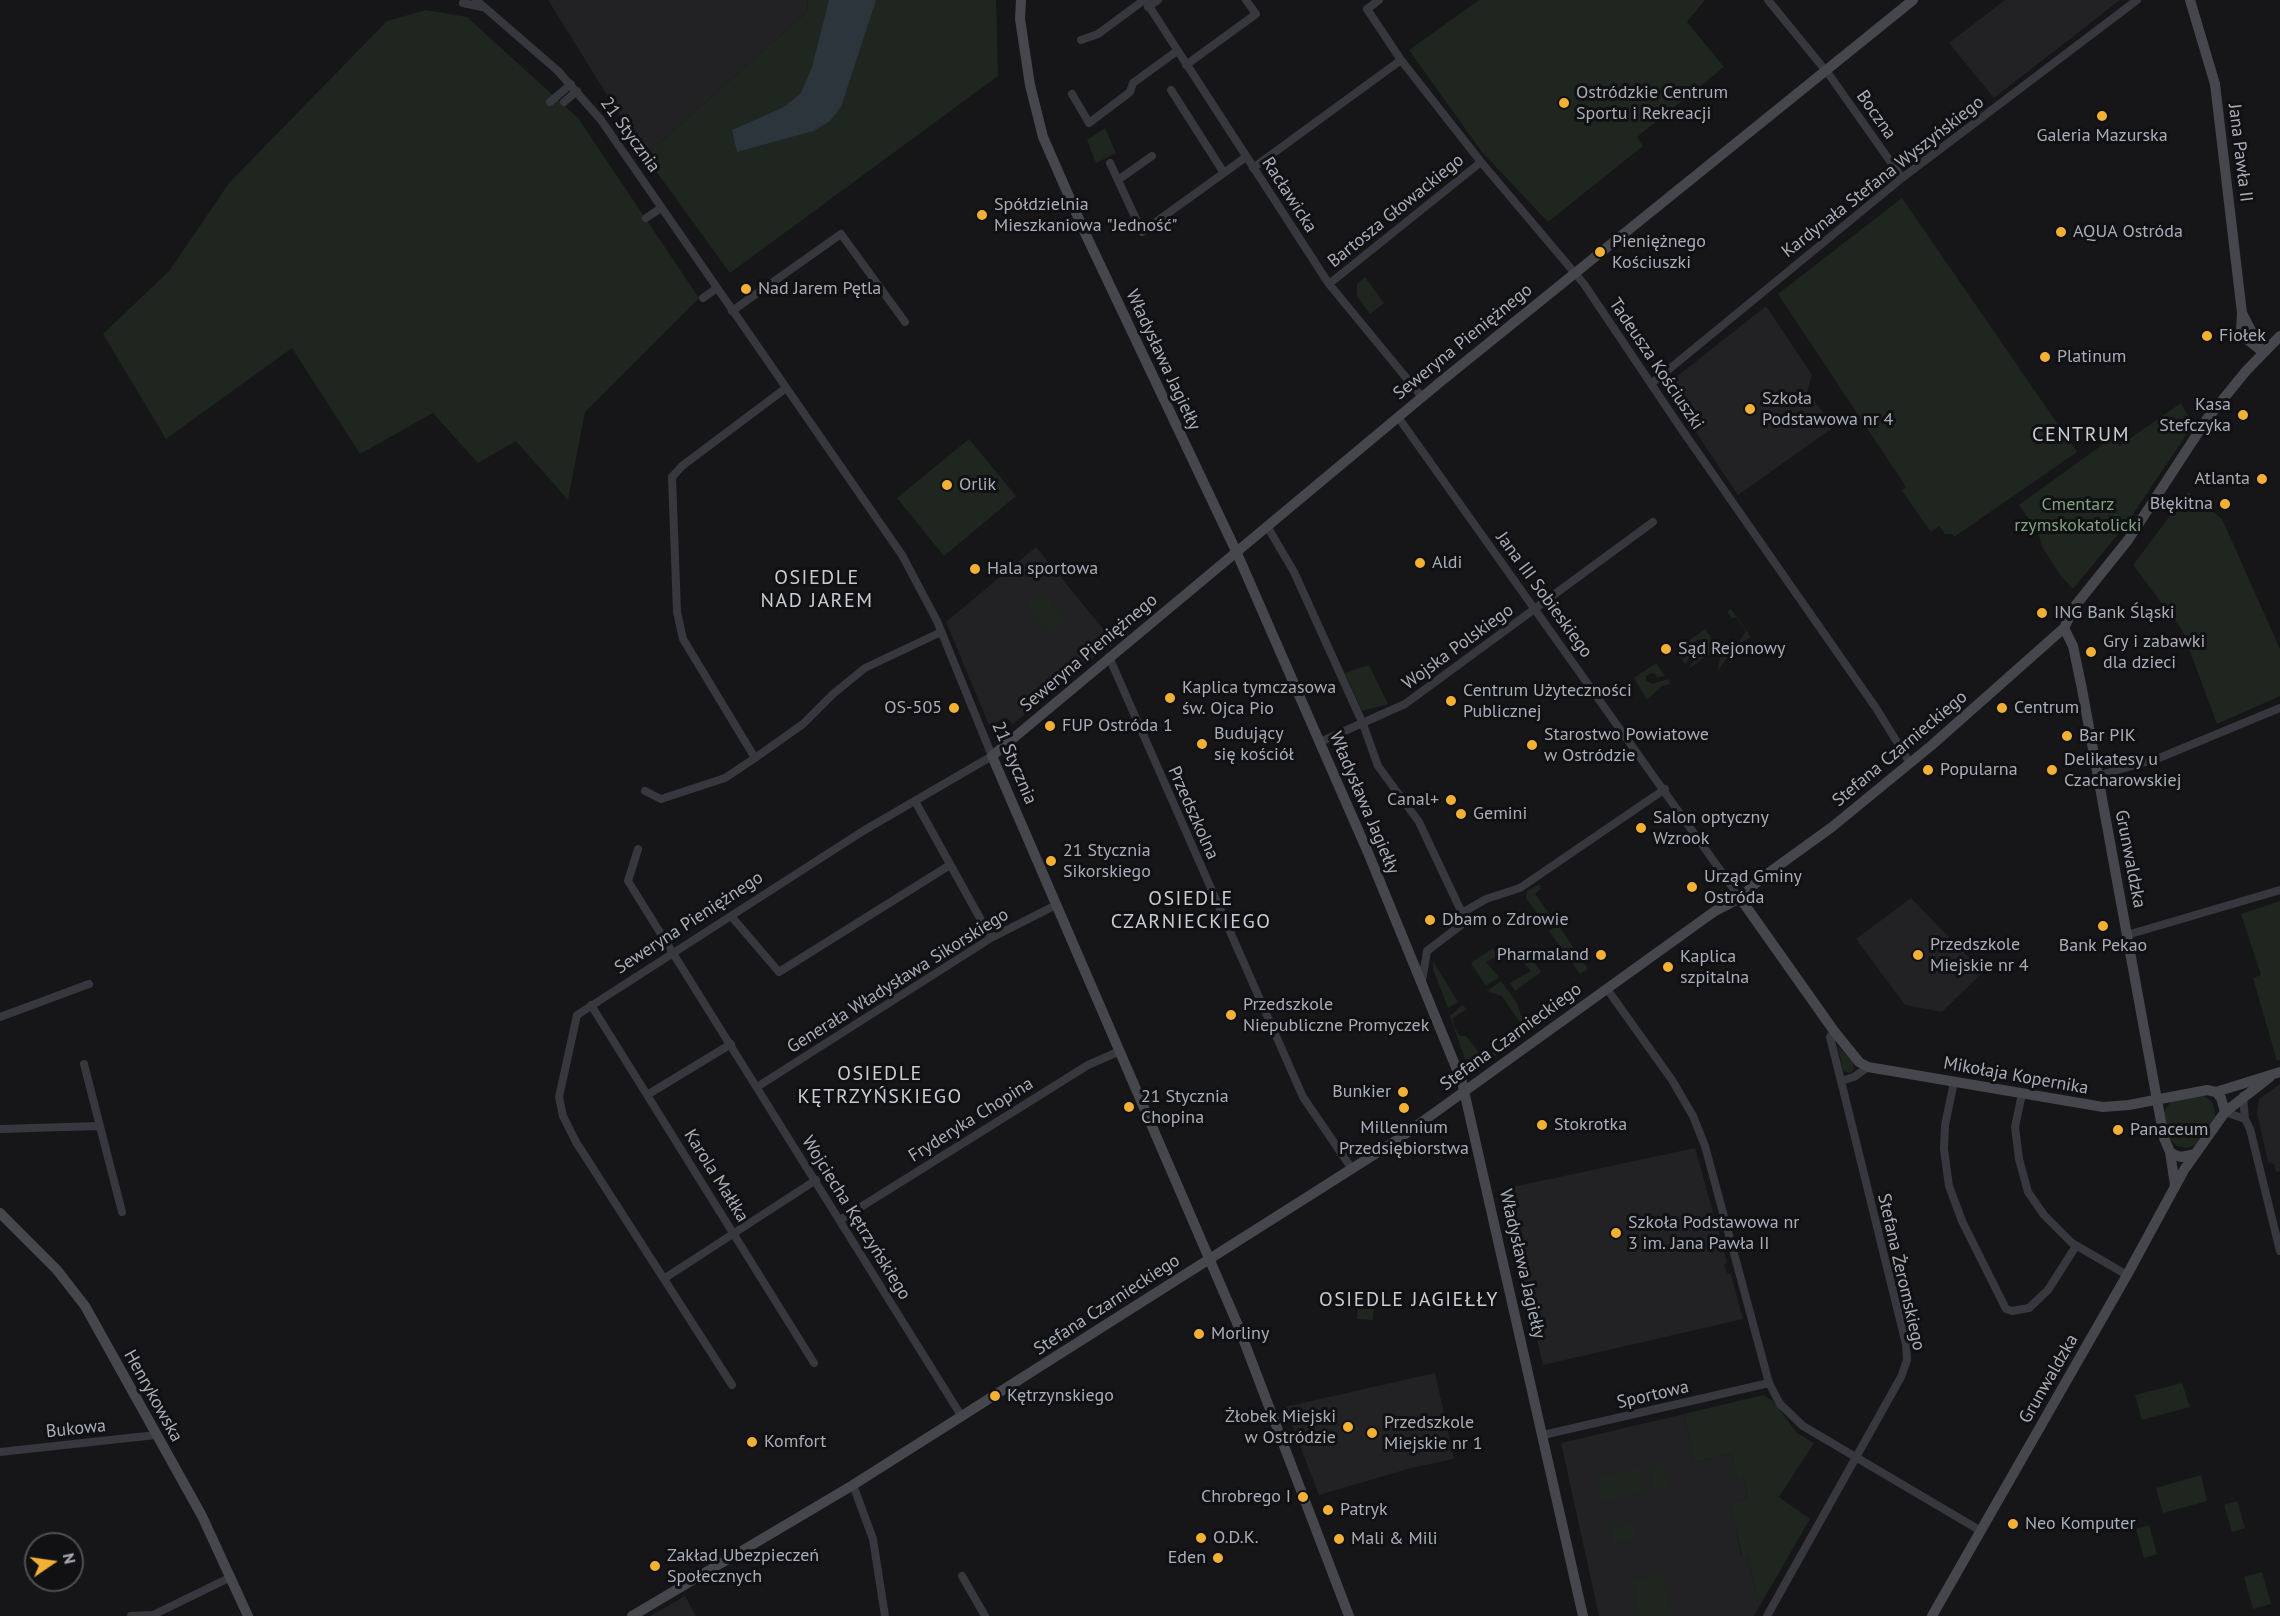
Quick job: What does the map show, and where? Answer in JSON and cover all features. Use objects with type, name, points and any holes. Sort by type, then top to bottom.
[{"type":"street","name":"Władysława Jagiełły","points":[[1021,0],[1020,19],[1030,85],[1043,137],[1089,243],[1236,551],[1320,742],[1465,1091],[1583,1616]]},
{"type":"street","points":[[1081,40],[1098,34],[1146,2],[1158,0]]},
{"type":"street","points":[[1186,65],[1256,14],[1246,0]]},
{"type":"street","name":"Tadeusza Kościuszki","points":[[1380,0],[1367,9],[1401,60],[1482,162],[1575,272],[1836,651],[1910,763]]},
{"type":"street","name":"Boczna","points":[[1768,0],[1826,70],[1902,178]]},
{"type":"street","name":"Seweryna Pieniężnego","points":[[732,1385],[576,1142],[563,1116],[559,1097],[577,1015],[730,916],[992,756],[1422,397],[1913,0]]},
{"type":"street","name":"Kardynała Stefana Wyszyńskiego","points":[[1651,384],[1902,178],[2137,0]]},
{"type":"street","name":"Jana Pawła II","points":[[2190,0],[2215,84],[2242,313],[2262,352]]},
{"type":"street","name":"Racławicka","points":[[1146,2],[1329,284],[1422,397]]},
{"type":"street","points":[[463,3],[479,3]]},
{"type":"street","name":"21 Stycznia","points":[[479,3],[571,84],[601,120],[902,555],[941,632],[1247,1350],[1349,1616]]},
{"type":"street","points":[[1072,94],[1089,123],[1130,92],[1133,82],[1177,51]]},
{"type":"street","points":[[1253,168],[1401,60]]},
{"type":"street","points":[[550,102],[571,84]]},
{"type":"street","points":[[1171,90],[1224,173]]},
{"type":"street","points":[[564,102],[577,91]]},
{"type":"street","points":[[1118,180],[1152,156]]},
{"type":"street","points":[[1110,163],[1142,232],[1246,157]]},
{"type":"street","name":"Bartosza Głowackiego","points":[[1329,284],[1482,162]]},
{"type":"street","points":[[646,218],[661,208]]},
{"type":"street","points":[[732,311],[841,234],[905,322]]},
{"type":"street","points":[[703,298],[717,288]]},
{"type":"street","name":"Stefana Czarnieckiego","points":[[632,1616],[853,1485],[1352,1169],[1465,1091],[1715,911],[1740,898],[1760,879],[1832,826],[1910,763],[2064,628],[2074,606],[2128,540],[2207,419],[2262,352],[2280,336]]},
{"type":"street","points":[[755,758],[683,639],[677,612],[672,477],[682,466],[786,388]]},
{"type":"street","name":"Jana III Sobieskiego","points":[[1398,417],[1665,789],[1740,898]]},
{"type":"street","name":"Wojska Polskiego","points":[[1320,742],[1405,704],[1653,522]]},
{"type":"street","points":[[1267,526],[1294,572],[1363,724],[1378,766],[1419,822],[1462,913],[1461,925],[1427,951],[1422,986]]},
{"type":"street","name":"Grunwaldzka","points":[[2064,628],[2075,655],[2158,1098]]},
{"type":"street","points":[[645,791],[661,798],[725,778],[803,724],[833,694],[865,668],[941,632]]},
{"type":"street","name":"Przedszkolna","points":[[1109,657],[1189,843],[1303,1097],[1352,1169]]},
{"type":"street","points":[[2097,776],[2159,758],[2280,708]]},
{"type":"street","points":[[1462,913],[1486,899],[1520,888],[1665,789]]},
{"type":"street","points":[[915,801],[991,938]]},
{"type":"street","name":"Wojciecha Kętrzyńskiego","points":[[638,849],[628,881],[962,1417]]},
{"type":"street","points":[[730,916],[779,972],[950,865]]},
{"type":"street","points":[[2127,935],[2280,890]]},
{"type":"street","points":[[1740,898],[1834,1031],[1859,1062],[1868,1067],[1854,1077],[1841,1081],[1830,1037],[1834,1031]]},
{"type":"street","name":"Generała Władysława Sikorskiego","points":[[758,1087],[991,938],[1056,905]]},
{"type":"street","points":[[0,1017],[89,984]]},
{"type":"street","points":[[1607,989],[1672,1080],[1693,1116],[1705,1146],[1769,1383],[1780,1404],[1803,1426],[1981,1532]]},
{"type":"street","name":"Karola Małłka","points":[[591,1005],[814,1363]]},
{"type":"street","points":[[647,1095],[731,1044]]},
{"type":"street","name":"Fryderyka Chopina","points":[[840,1220],[1088,1065],[1120,1051]]},
{"type":"street","points":[[84,1064],[98,1126],[122,1212]]},
{"type":"street","name":"Mikołaja Kopernika","points":[[1868,1067],[2103,1107],[2158,1098]]},
{"type":"street","points":[[2170,1152],[2181,1157],[2198,1152],[2225,1112],[2243,1096],[2275,1075]]},
{"type":"street","points":[[2175,1185],[2158,1098],[2195,1090],[2216,1092],[2275,1075]]},
{"type":"street","name":"Stefana Żeromskiego","points":[[1767,1616],[1901,1377],[1907,1360],[1906,1344],[1841,1081]]},
{"type":"street","points":[[1954,1082],[1946,1116],[1944,1149],[1949,1186],[1962,1221],[2006,1309],[2012,1311],[2029,1308],[2048,1290],[2076,1246]]},
{"type":"street","points":[[2216,1092],[2225,1112],[2245,1119]]},
{"type":"street","points":[[2022,1094],[2015,1127],[2019,1159],[2028,1192],[2044,1215],[2076,1246],[2127,1275]]},
{"type":"street","points":[[2243,1096],[2245,1119],[2257,1150],[2280,1251]]},
{"type":"street","points":[[0,1129],[98,1126]]},
{"type":"street","name":"Grunwaldzka","points":[[1932,1616],[2127,1275],[2175,1185],[2198,1152]]},
{"type":"street","points":[[665,1278],[816,1180]]},
{"type":"street","name":"Henrykowska","points":[[0,1213],[57,1270],[85,1306],[202,1516],[248,1616]]},
{"type":"street","name":"Sportowa","points":[[1543,1435],[1769,1383]]},
{"type":"street","name":"Bukowa","points":[[0,1452],[156,1435]]},
{"type":"street","points":[[853,1485],[873,1539],[885,1616]]},
{"type":"street","points":[[962,1576],[985,1616]]},
{"type":"street","points":[[131,1616],[153,1615],[231,1577]]},
{"type":"shaded area","points":[[548,0],[807,0],[808,11],[645,156]]},
{"type":"shaded area","points":[[829,0],[876,0],[841,107],[829,122],[813,131],[737,152],[732,130],[784,107],[801,93],[812,67]]},
{"type":"shaded area","points":[[2005,0],[2120,0],[1994,98],[1949,43]]},
{"type":"shaded area","name":"Szkoła Podstawowa nr 4","points":[[1766,306],[1812,375],[1807,391],[1834,427],[1738,495],[1665,386]]},
{"type":"shaded area","points":[[1036,547],[1113,641],[1013,724],[1007,718],[989,725],[946,622]]},
{"type":"shaded area","name":"Przedszkole Miejskie nr 4","points":[[1911,898],[1983,972],[1942,1012],[1905,1005],[1856,939]]},
{"type":"shaded area","points":[[2280,1084],[2280,1171],[2276,1172],[2274,1164],[2268,1162],[2257,1113],[2259,1099]]},
{"type":"shaded area","name":"Szkoła Podstawowa nr 3 im. Jana Pawła II","points":[[1695,1148],[1727,1262],[1724,1265],[1727,1273],[1731,1275],[1743,1319],[1543,1365],[1503,1189]]},
{"type":"shaded area","name":"Przedszkole Miejskie nr 1","points":[[1435,1373],[1454,1459],[1411,1468],[1319,1495],[1285,1407]]},
{"type":"shaded area","points":[[1684,1414],[1694,1462],[1732,1454],[1737,1478],[1744,1477],[1748,1499],[1731,1503],[1741,1556],[1748,1556],[1756,1593],[1763,1600],[1754,1616],[1599,1616],[1561,1443]]},
{"type":"shaded area","points":[[685,1596],[696,1616],[650,1616]]},
{"type":"green space","points":[[807,0],[996,0],[998,76],[730,273],[645,156],[808,11]]},
{"type":"green space","name":"Ostródzkie Centrum Sportu i Rekreacji","points":[[1479,0],[1705,0],[1687,22],[1724,67],[1637,137],[1643,146],[1548,222],[1482,152],[1409,50]]},
{"type":"green space","points":[[426,10],[467,17],[578,118],[699,298],[585,412],[568,500],[516,441],[478,463],[433,413],[360,454],[292,348],[166,439],[103,334],[170,270],[229,183],[387,21]]},
{"type":"green space","points":[[1105,128],[1116,153],[1096,163],[1087,140]]},
{"type":"green space","points":[[1902,198],[2077,452],[1954,537],[1952,534],[1945,534],[1939,526],[1931,532],[1902,491],[1906,487],[1778,294]]},
{"type":"green space","points":[[1365,277],[1384,303],[1370,314],[1357,296],[1357,284]]},
{"type":"green space","name":"Cmentarz rzymskokatolicki","points":[[2181,403],[2193,425],[2127,523],[2073,589],[2060,575],[2043,548],[2037,530],[2019,505],[2113,437],[2119,446]]},
{"type":"green space","points":[[969,439],[1016,496],[944,556],[897,498]]},
{"type":"green space","points":[[2188,492],[2222,519],[2280,649],[2280,696],[2217,724],[2182,630],[2133,565]]},
{"type":"green space","points":[[1042,592],[1066,621],[1050,634],[1026,605]]},
{"type":"green space","points":[[1731,609],[1751,637],[1737,645],[1746,631],[1736,617],[1732,619],[1727,612]]},
{"type":"green space","points":[[1705,629],[1718,648],[1688,669],[1706,644],[1699,639],[1696,641],[1693,645],[1696,651],[1685,664],[1682,659],[1690,653],[1684,644]]},
{"type":"green space","points":[[1737,645],[1718,670],[1720,658]]},
{"type":"green space","points":[[1656,663],[1665,676],[1657,677],[1654,673],[1650,674],[1646,676],[1646,681],[1652,684],[1668,679],[1670,684],[1662,686],[1647,700],[1634,678]]},
{"type":"green space","points":[[1369,665],[1388,704],[1362,711],[1345,673]]},
{"type":"green space","points":[[1540,884],[1541,889],[1535,894],[1554,920],[1546,925],[1526,898],[1527,891]]},
{"type":"green space","points":[[2280,901],[2280,1060],[2277,1061],[2253,978],[2261,975],[2241,914]]},
{"type":"green space","points":[[1558,925],[1588,969],[1580,974],[1549,931]]},
{"type":"green space","points":[[1493,948],[1498,956],[1486,962],[1499,977],[1486,986],[1471,963]]},
{"type":"green space","points":[[1528,953],[1541,972],[1515,991],[1510,983],[1531,971],[1520,958]]},
{"type":"green space","points":[[1433,961],[1458,1002],[1448,1008],[1433,969]]},
{"type":"green space","points":[[1501,981],[1517,1003],[1527,1033],[1502,996],[1487,991]]},
{"type":"green space","points":[[1462,1005],[1467,1009],[1453,1018],[1454,1027],[1460,1036],[1466,1036],[1483,1058],[1500,1050],[1494,1057],[1478,1061],[1465,1059],[1450,1016]]},
{"type":"green space","points":[[1838,1046],[1853,1062],[1854,1068],[1851,1073],[1843,1071]]},
{"type":"green space","points":[[2203,1095],[2213,1103],[2216,1119],[2197,1145],[2186,1148],[2177,1146],[2168,1137],[2164,1113],[2167,1107],[2173,1100]]},
{"type":"green space","points":[[1359,1289],[1374,1290],[1373,1320],[1357,1319]]},
{"type":"green space","points":[[2182,1383],[2190,1407],[2142,1420],[2135,1395]]},
{"type":"green space","points":[[1763,1395],[1773,1401],[1797,1433],[1814,1443],[1779,1497],[1810,1519],[1763,1600],[1756,1593],[1748,1556],[1742,1557],[1730,1503],[1748,1499],[1744,1478],[1737,1479],[1732,1454],[1694,1462],[1684,1414]]},
{"type":"green space","points":[[1663,1462],[1669,1488],[1653,1491],[1648,1465]]},
{"type":"green space","points":[[1638,1467],[1644,1493],[1602,1501],[1597,1477]]},
{"type":"green space","points":[[2201,1475],[2207,1501],[2163,1513],[2156,1488]]},
{"type":"green space","points":[[2237,1501],[2245,1528],[2232,1532],[2224,1505]]},
{"type":"green space","points":[[1633,1523],[1637,1538],[1613,1543],[1609,1528]]},
{"type":"green space","points":[[2149,1525],[2157,1554],[2144,1558],[2136,1529]]},
{"type":"green space","points":[[2262,1572],[2271,1604],[2253,1609],[2244,1577]]},
{"type":"green space","points":[[1663,1573],[1673,1616],[1639,1616],[1632,1580]]},
{"type":"place","name":"Ostródzkie Centrum Sportu i Rekreacji","points":[[1564,103]]},
{"type":"place","name":"Galeria Mazurska","points":[[2102,116]]},
{"type":"place","name":"Spółdzielnia Mieszkaniowa \"Jedność\"","points":[[982,215]]},
{"type":"place","name":"AQUA Ostróda","points":[[2061,232]]},
{"type":"place","name":"Pieniężnego Kościuszki","points":[[1600,252]]},
{"type":"place","name":"Nad Jarem Pętla","points":[[746,289]]},
{"type":"place","name":"Fiołek","points":[[2207,336]]},
{"type":"place","name":"Platinum","points":[[2045,357]]},
{"type":"place","name":"Szkoła Podstawowa nr 4","points":[[1750,409]]},
{"type":"place","name":"Kasa Stefczyka","points":[[2243,415]]},
{"type":"place","name":"Atlanta","points":[[2262,479]]},
{"type":"place","name":"Orlik","points":[[947,485]]},
{"type":"place","name":"Błękitna","points":[[2225,504]]},
{"type":"place","name":"Aldi","points":[[1420,563]]},
{"type":"place","name":"Hala sportowa","points":[[975,569]]},
{"type":"place","name":"ING Bank Śląski","points":[[2042,613]]},
{"type":"place","name":"Sąd Rejonowy","points":[[1666,649]]},
{"type":"place","name":"Gry i zabawki dla dzieci","points":[[2091,652]]},
{"type":"place","name":"Kaplica tymczasowa św. Ojca Pio","points":[[1170,698]]},
{"type":"place","name":"Centrum Użyteczności Publicznej","points":[[1451,701]]},
{"type":"place","name":"OS-505","points":[[954,708]]},
{"type":"place","name":"Centrum","points":[[2002,708]]},
{"type":"place","name":"FUP Ostróda 1","points":[[1050,726]]},
{"type":"place","name":"Bar PIK","points":[[2067,736]]},
{"type":"place","name":"Budujący się kościół","points":[[1202,744]]},
{"type":"place","name":"Starostwo Powiatowe w Ostródzie","points":[[1532,745]]},
{"type":"place","name":"Popularna","points":[[1928,770]]},
{"type":"place","name":"Delikatesy u Czacharowskiej","points":[[2052,770]]},
{"type":"place","name":"Canal+","points":[[1451,800]]},
{"type":"place","name":"Gemini","points":[[1461,814]]},
{"type":"place","name":"Salon optyczny Wzrook","points":[[1641,828]]},
{"type":"place","name":"21 Stycznia Sikorskiego","points":[[1051,861]]},
{"type":"place","name":"Urząd Gminy Ostróda","points":[[1692,887]]},
{"type":"place","name":"Dbam o Zdrowie","points":[[1430,920]]},
{"type":"place","name":"Bank Pekao","points":[[2103,926]]},
{"type":"place","name":"Pharmaland","points":[[1601,955]]},
{"type":"place","name":"Przedszkole Miejskie nr 4","points":[[1918,955]]},
{"type":"place","name":"Kaplica szpitalna","points":[[1668,967]]},
{"type":"place","name":"Przedszkole Niepubliczne Promyczek","points":[[1231,1015]]},
{"type":"place","name":"Bunkier","points":[[1403,1092]]},
{"type":"place","name":"21 Stycznia Chopina","points":[[1129,1107]]},
{"type":"place","name":"Millennium Przedsiębiorstwa","points":[[1404,1108]]},
{"type":"place","name":"Stokrotka","points":[[1542,1125]]},
{"type":"place","name":"Panaceum","points":[[2118,1130]]},
{"type":"place","name":"Szkoła Podstawowa nr 3 im. Jana Pawła II","points":[[1616,1233]]},
{"type":"place","name":"Morliny","points":[[1199,1334]]},
{"type":"place","name":"Kętrzynskiego","points":[[995,1396]]},
{"type":"place","name":"Żłobek Miejski w Ostródzie","points":[[1348,1427]]},
{"type":"place","name":"Przedszkole Miejskie nr 1","points":[[1372,1433]]},
{"type":"place","name":"Komfort","points":[[752,1442]]},
{"type":"place","name":"Chrobrego I","points":[[1303,1497]]},
{"type":"place","name":"Patryk","points":[[1328,1510]]},
{"type":"place","name":"Neo Komputer","points":[[2013,1524]]},
{"type":"place","name":"O.D.K.","points":[[1201,1538]]},
{"type":"place","name":"Mali & Mili","points":[[1339,1539]]},
{"type":"place","name":"Eden","points":[[1218,1558]]},
{"type":"place","name":"Zakład Ubezpieczeń Społecznych","points":[[655,1566]]},
{"type":"district","name":"CENTRUM","points":[[2081,435]]},
{"type":"district","name":"OSIEDLE NAD JAREM","points":[[817,590]]},
{"type":"district","name":"OSIEDLE CZARNIECKIEGO","points":[[1191,910]]},
{"type":"district","name":"OSIEDLE KĘTRZYŃSKIEGO","points":[[880,1086]]},
{"type":"district","name":"OSIEDLE JAGIEŁŁY","points":[[1409,1300]]}]
